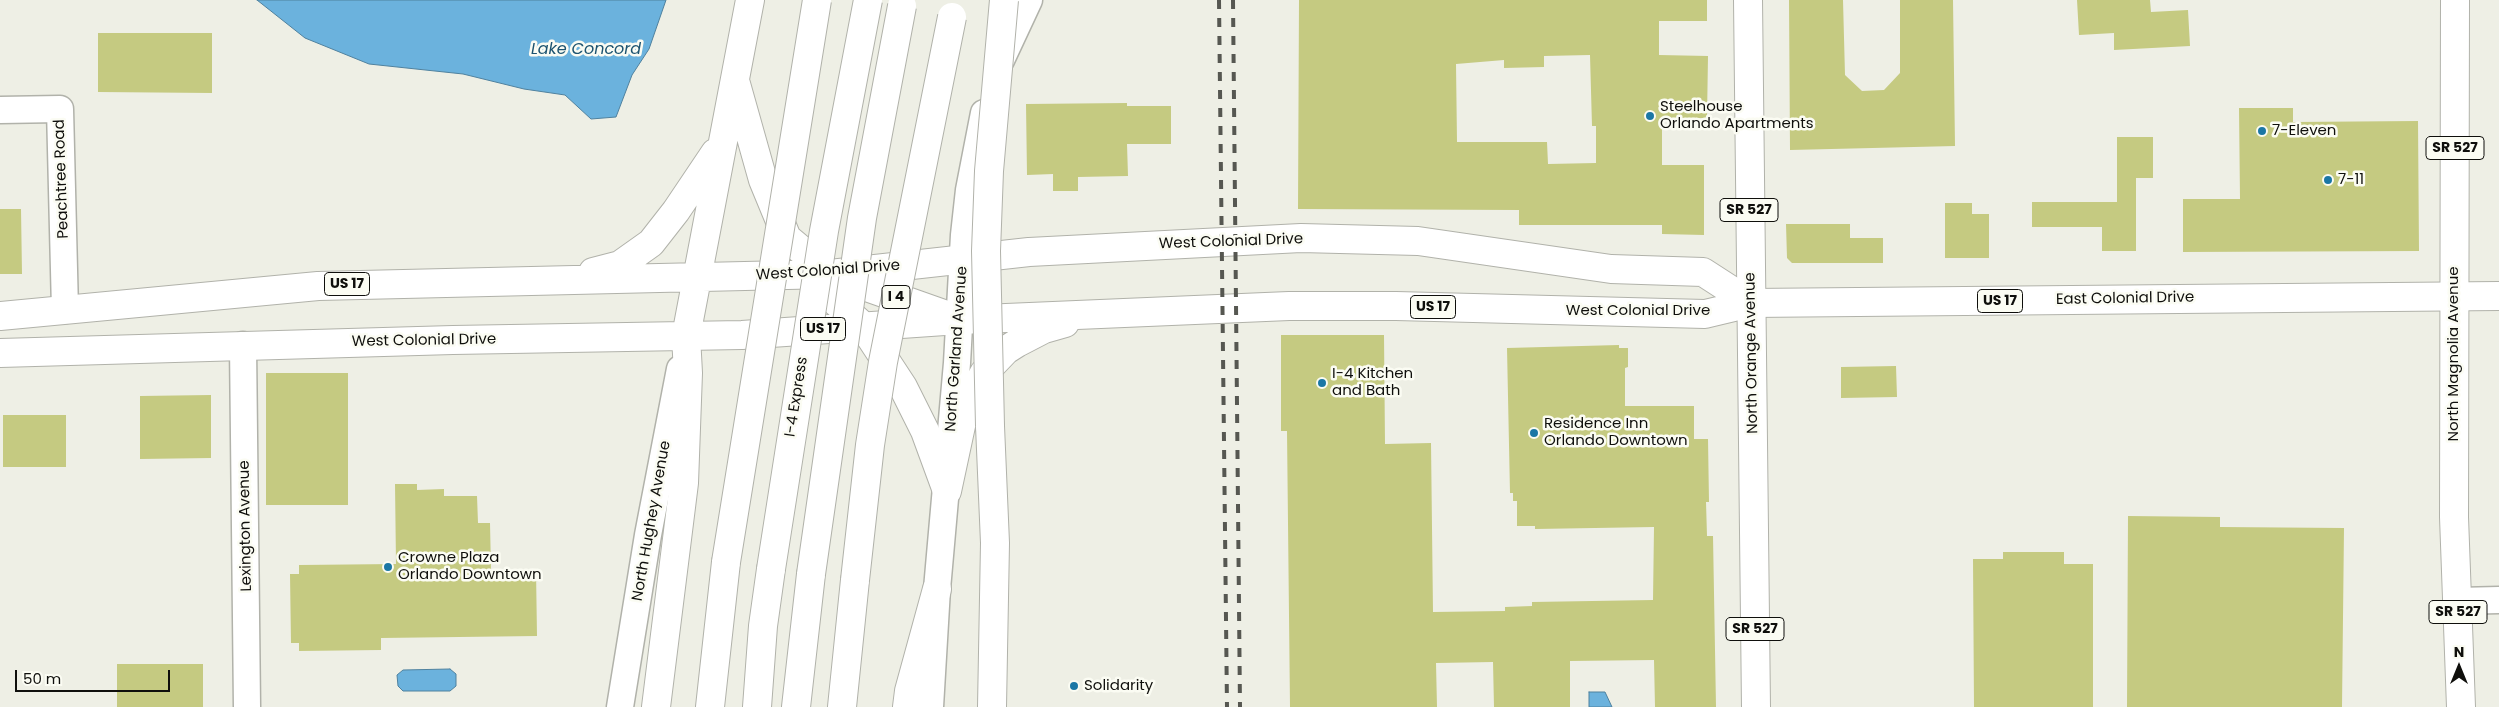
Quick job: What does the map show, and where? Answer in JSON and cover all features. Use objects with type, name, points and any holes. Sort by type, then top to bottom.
[{"type":"main road","points":[[656,707],[684,483],[688,373],[686,336],[750,0]]},
{"type":"main road","points":[[710,707],[726,562],[817,0]]},
{"type":"main road","name":"I-4 Express","points":[[757,707],[763,626],[771,569],[824,231],[868,0]]},
{"type":"main road","points":[[992,707],[995,543],[986,251],[991,152],[1004,0]]},
{"type":"main road","name":"North Orange Avenue","points":[[1748,0],[1756,707]]},
{"type":"main road","name":"North Magnolia Avenue","points":[[2456,0],[2454,508],[2461,707]]},
{"type":"main road","points":[[796,707],[810,574],[862,218],[902,3]]},
{"type":"main road","name":"I 4","points":[[842,707],[870,445],[883,362],[953,8]]},
{"type":"main road","points":[[735,79],[763,180],[787,238],[863,326],[903,387],[916,412],[947,491]]},
{"type":"main road","points":[[557,281],[620,265],[651,243],[676,211],[723,141]]},
{"type":"main road","name":"West Colonial Drive","points":[[0,316],[318,286],[818,274],[962,258],[1222,241],[1316,238],[1418,241],[1611,269],[1704,272],[1751,303]]},
{"type":"main road","points":[[818,274],[959,320]]},
{"type":"main road","name":"East Colonial Drive","points":[[1751,303],[2499,296]]},
{"type":"main road","name":"West Colonial Drive","points":[[0,353],[243,345],[742,335],[959,320],[1113,313],[1363,306],[1705,314],[1751,303]]},
{"type":"main road","points":[[947,491],[965,407],[984,373],[998,357],[1017,343],[1044,329],[1113,313]]},
{"type":"main road","points":[[907,707],[909,691],[937,589]]},
{"type":"street","name":"North Garland Avenue","points":[[930,707],[937,589],[947,491],[962,258],[969,190],[992,84],[1029,0]]},
{"type":"street","name":"Peachtree Road","points":[[0,110],[60,109],[65,310]]},
{"type":"street","name":"North Hughey Avenue","points":[[620,707],[648,535],[686,336]]},
{"type":"street","name":"Lexington Avenue","points":[[243,345],[248,707]]},
{"type":"street","points":[[2458,601],[2499,600]]},
{"type":"water","name":"Lake Concord","points":[[257,0],[666,0],[649,49],[632,75],[616,117],[591,119],[565,95],[524,89],[463,74],[369,64],[305,38]]},
{"type":"water","points":[[450,669],[456,674],[456,686],[450,691],[403,691],[398,686],[397,675],[403,670]]},
{"type":"water","points":[[1589,692],[1605,692],[1612,707],[1589,707]]},
{"type":"building","name":"Steelhouse Orlando Apartments","points":[[1299,0],[1707,0],[1707,21],[1659,21],[1659,55],[1708,56],[1707,118],[1662,118],[1662,165],[1704,165],[1704,235],[1662,234],[1662,225],[1519,225],[1519,210],[1298,209]],"holes":[[[1590,55],[1592,126],[1596,126],[1596,163],[1548,164],[1547,142],[1457,142],[1456,64],[1504,60],[1504,68],[1544,67],[1544,56]]]},
{"type":"building","points":[[1789,0],[1843,0],[1845,75],[1862,91],[1884,90],[1900,73],[1900,0],[1953,0],[1955,146],[1790,150]]},
{"type":"building","points":[[2077,0],[2150,0],[2151,12],[2188,10],[2190,46],[2114,50],[2114,33],[2079,35]]},
{"type":"building","points":[[98,33],[212,33],[212,93],[98,92]]},
{"type":"building","points":[[1127,103],[1127,106],[1171,106],[1171,144],[1127,144],[1128,176],[1078,177],[1078,191],[1053,191],[1053,174],[1027,175],[1026,104]]},
{"type":"building","points":[[2239,108],[2293,108],[2293,122],[2418,121],[2419,251],[2183,252],[2183,199],[2240,199]]},
{"type":"building","points":[[2117,137],[2153,137],[2153,178],[2136,178],[2136,251],[2102,251],[2102,227],[2032,227],[2032,202],[2117,202]]},
{"type":"building","points":[[1945,203],[1972,203],[1972,214],[1989,214],[1989,258],[1945,258]]},
{"type":"building","points":[[0,209],[21,209],[22,274],[0,274]]},
{"type":"building","points":[[1786,224],[1850,224],[1850,238],[1883,238],[1883,263],[1792,263],[1787,258]]},
{"type":"building","points":[[1281,335],[1384,335],[1385,444],[1431,443],[1433,612],[1505,611],[1505,607],[1532,606],[1532,602],[1653,600],[1654,527],[1535,529],[1535,526],[1517,526],[1517,501],[1513,501],[1513,493],[1510,493],[1507,348],[1619,345],[1619,348],[1628,348],[1628,367],[1625,368],[1625,406],[1694,406],[1694,439],[1708,439],[1709,502],[1706,502],[1707,536],[1713,536],[1716,707],[1655,707],[1654,660],[1570,661],[1570,707],[1494,707],[1493,662],[1436,663],[1437,707],[1290,707],[1287,431],[1281,431]]},
{"type":"building","points":[[1896,366],[1897,397],[1841,398],[1841,367]]},
{"type":"building","points":[[266,373],[348,373],[348,505],[266,505]]},
{"type":"building","points":[[211,395],[211,458],[140,459],[140,396]]},
{"type":"building","points":[[3,415],[66,415],[66,467],[3,467]]},
{"type":"building","name":"Crowne Plaza Orlando Downtown","points":[[395,484],[417,484],[417,490],[444,489],[444,496],[477,496],[478,523],[490,523],[491,570],[536,570],[537,636],[381,638],[381,650],[299,651],[299,643],[291,643],[290,574],[299,574],[299,565],[396,564]]},
{"type":"building","points":[[2128,516],[2220,517],[2220,527],[2344,528],[2342,707],[2127,707]]},
{"type":"building","points":[[2003,552],[2064,552],[2064,564],[2093,564],[2093,707],[1974,707],[1973,559],[2003,559]]},
{"type":"building","points":[[117,664],[203,664],[203,707],[117,707]]},
{"type":"railway","points":[[1219,0],[1227,707]]},
{"type":"railway","points":[[1233,0],[1240,707]]},
{"type":"place","name":"Steelhouse Orlando Apartments","points":[[1650,116]]},
{"type":"place","name":"7-Eleven","points":[[2262,131]]},
{"type":"place","name":"7-11","points":[[2328,180]]},
{"type":"place","name":"I-4 Kitchen and Bath","points":[[1322,383]]},
{"type":"place","name":"Residence Inn Orlando Downtown","points":[[1534,433]]},
{"type":"place","name":"Crowne Plaza Orlando Downtown","points":[[388,567]]},
{"type":"place","name":"Solidarity","points":[[1074,686]]}]
